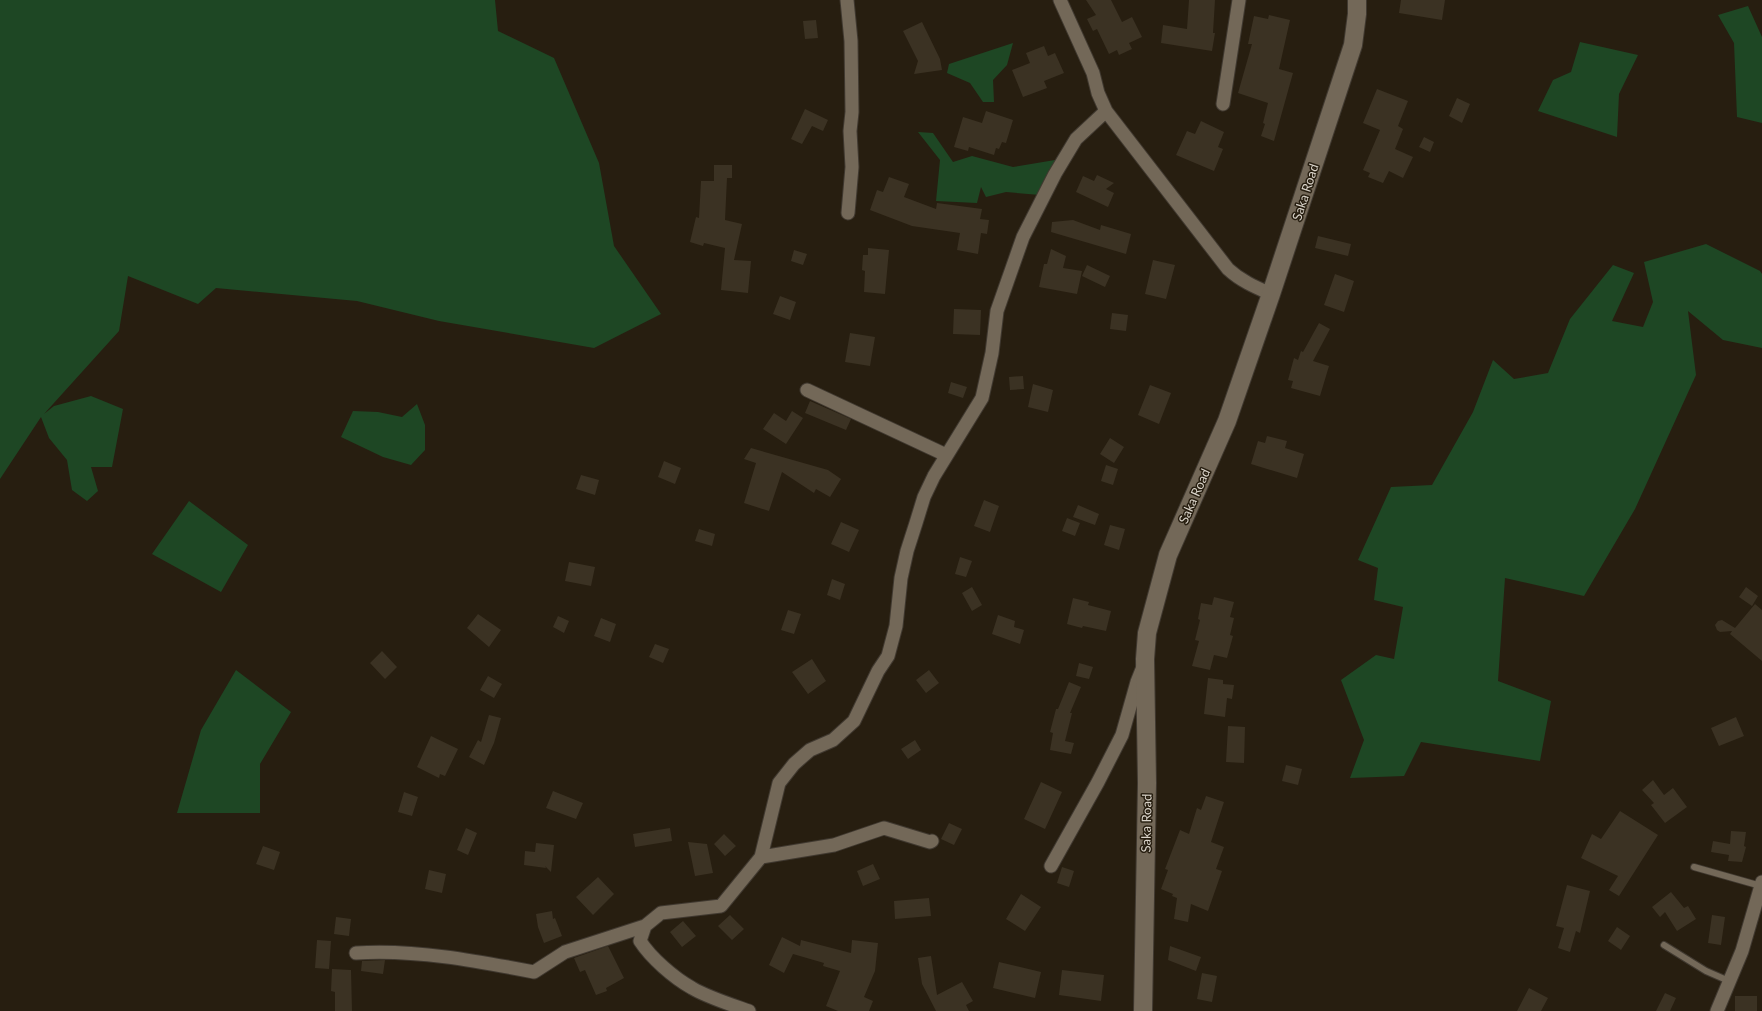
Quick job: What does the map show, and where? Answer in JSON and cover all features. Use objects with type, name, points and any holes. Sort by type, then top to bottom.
[{"type":"main road","name":"Saka Road","points":[[1143,1011],[1147,783],[1145,659],[1147,633],[1168,555],[1226,421],[1271,294],[1353,45],[1357,14],[1357,0]]},
{"type":"street","points":[[847,0],[851,41],[852,112],[850,131],[852,167],[848,213]]},
{"type":"street","points":[[1060,0],[1093,73],[1098,93],[1106,111],[1228,269],[1238,278],[1271,294]]},
{"type":"street","points":[[1223,104],[1239,0]]},
{"type":"street","points":[[356,953],[416,954],[471,960],[534,972],[565,952],[646,926],[661,913],[721,906],[761,857],[779,783],[794,764],[810,750],[834,740],[854,721],[878,671],[888,656],[896,626],[901,578],[907,551],[924,497],[946,455],[982,398],[992,353],[997,311],[1023,237],[1055,174],[1076,139],[1106,111]]},
{"type":"street","points":[[807,390],[946,455]]},
{"type":"street","points":[[1051,866],[1075,820],[1098,782],[1122,735],[1145,659]]},
{"type":"street","points":[[761,857],[834,845],[884,828],[930,842],[932,841]]},
{"type":"street","points":[[1717,1011],[1742,951],[1762,885]]},
{"type":"street","points":[[646,926],[640,941],[648,953],[659,963],[692,989],[749,1011]]},
{"type":"lane","points":[[1694,867],[1762,885]]},
{"type":"lane","points":[[1664,945],[1706,970],[1729,981]]},
{"type":"green space","points":[[0,0],[495,0],[498,31],[554,58],[599,163],[614,246],[661,314],[594,348],[439,321],[357,301],[216,288],[198,304],[128,276],[119,331],[44,414],[54,406],[91,396],[123,409],[112,467],[91,467],[98,491],[87,501],[72,490],[67,460],[49,438],[41,417],[0,479]]},
{"type":"green space","points":[[1748,6],[1762,37],[1762,123],[1737,117],[1734,43],[1718,15]]},
{"type":"green space","points":[[1580,42],[1638,55],[1619,94],[1617,137],[1538,111],[1553,80],[1571,72]]},
{"type":"green space","points":[[1013,43],[1007,65],[993,80],[994,102],[983,102],[970,83],[947,73],[949,64]]},
{"type":"green space","points":[[918,132],[933,133],[953,162],[972,156],[1013,167],[1061,159],[1040,195],[1006,192],[986,197],[981,187],[977,203],[936,201],[940,160]]},
{"type":"green space","points":[[1706,244],[1760,271],[1762,274],[1762,348],[1723,340],[1688,311],[1696,375],[1635,509],[1584,596],[1505,578],[1498,681],[1551,701],[1540,761],[1421,742],[1404,776],[1350,778],[1364,740],[1341,680],[1376,655],[1394,659],[1403,607],[1374,600],[1378,568],[1358,560],[1391,487],[1432,485],[1473,412],[1493,360],[1514,379],[1548,373],[1570,319],[1613,265],[1634,273],[1612,321],[1643,327],[1653,302],[1644,262]]},
{"type":"green space","points":[[417,404],[425,425],[425,450],[411,465],[383,457],[341,437],[353,411],[378,412],[402,417]]},
{"type":"green space","points":[[189,501],[248,545],[221,592],[152,554]]},
{"type":"green space","points":[[236,670],[291,712],[260,764],[260,813],[177,813],[201,730]]},
{"type":"building","points":[[1086,0],[1111,0],[1122,22],[1132,17],[1142,37],[1129,43],[1132,49],[1119,55],[1117,50],[1109,54],[1097,29],[1093,31],[1087,19],[1096,15]]},
{"type":"building","points":[[1189,0],[1215,0],[1213,33],[1215,33],[1212,51],[1161,43],[1163,25],[1187,29]]},
{"type":"building","points":[[1401,0],[1445,0],[1442,20],[1399,13]]},
{"type":"building","points":[[1269,15],[1290,20],[1279,69],[1293,73],[1274,141],[1261,136],[1265,124],[1263,123],[1268,103],[1238,93],[1252,44],[1248,44],[1254,16],[1268,19]]},
{"type":"building","points":[[816,20],[818,38],[805,39],[803,21]]},
{"type":"building","points":[[922,22],[940,59],[942,70],[914,74],[918,61],[903,31]]},
{"type":"building","points":[[1044,46],[1048,56],[1055,53],[1064,73],[1044,81],[1047,88],[1023,97],[1012,70],[1030,63],[1026,53]]},
{"type":"building","points":[[1377,89],[1408,101],[1398,126],[1403,129],[1395,149],[1413,157],[1403,178],[1389,171],[1383,183],[1368,177],[1370,173],[1363,170],[1380,130],[1363,123]]},
{"type":"building","points":[[1457,98],[1470,104],[1462,123],[1449,116]]},
{"type":"building","points":[[805,109],[828,120],[823,131],[812,126],[802,144],[791,139]]},
{"type":"building","points":[[986,111],[1013,120],[1006,143],[1002,142],[999,149],[996,148],[994,155],[969,147],[968,151],[954,147],[963,117],[982,123]]},
{"type":"building","points":[[1201,121],[1224,132],[1218,147],[1223,149],[1214,171],[1176,155],[1187,131],[1195,134]]},
{"type":"building","points":[[1424,137],[1434,142],[1430,152],[1419,147]]},
{"type":"building","points":[[714,165],[732,165],[732,178],[727,178],[725,220],[742,224],[734,260],[751,261],[748,293],[721,290],[725,248],[704,243],[703,246],[690,242],[696,217],[699,218],[701,181],[714,181]]},
{"type":"building","points":[[1097,175],[1114,183],[1106,189],[1114,193],[1108,207],[1076,192],[1083,176],[1094,181]]},
{"type":"building","points":[[889,177],[909,184],[904,197],[936,209],[937,203],[982,209],[980,219],[989,220],[987,234],[981,233],[978,254],[957,250],[960,233],[912,226],[870,210],[877,190],[883,192]]},
{"type":"building","points":[[1073,220],[1100,230],[1101,225],[1131,234],[1126,254],[1051,232],[1052,222]]},
{"type":"building","points":[[1318,236],[1351,244],[1348,256],[1315,248]]},
{"type":"building","points":[[868,248],[889,250],[885,294],[864,292],[865,271],[862,270],[863,255],[868,255]]},
{"type":"building","points":[[1051,249],[1066,256],[1063,268],[1082,271],[1077,294],[1039,287],[1044,264],[1047,264]]},
{"type":"building","points":[[794,250],[807,254],[803,265],[791,261]]},
{"type":"building","points":[[1153,260],[1175,265],[1166,299],[1145,294]]},
{"type":"building","points":[[1087,265],[1110,276],[1105,287],[1082,276]]},
{"type":"building","points":[[1335,274],[1354,281],[1344,312],[1324,305]]},
{"type":"building","points":[[780,296],[796,302],[790,320],[773,314]]},
{"type":"building","points":[[954,309],[981,310],[980,335],[953,334]]},
{"type":"building","points":[[1112,313],[1128,315],[1126,331],[1110,329]]},
{"type":"building","points":[[1319,323],[1330,329],[1313,361],[1329,366],[1320,396],[1291,388],[1293,381],[1288,380],[1294,358],[1298,360],[1301,351],[1303,352]]},
{"type":"building","points":[[850,333],[875,337],[870,366],[845,362]]},
{"type":"building","points":[[1023,376],[1024,389],[1010,390],[1009,377]]},
{"type":"building","points":[[951,382],[967,387],[963,398],[948,393]]},
{"type":"building","points":[[1033,384],[1053,390],[1048,412],[1028,407]]},
{"type":"building","points":[[1150,385],[1171,393],[1159,424],[1138,415]]},
{"type":"building","points":[[810,401],[851,419],[846,430],[805,413]]},
{"type":"building","points":[[792,411],[803,418],[786,444],[763,429],[774,413],[786,421]]},
{"type":"building","points":[[1267,436],[1287,441],[1285,448],[1304,454],[1297,478],[1251,464],[1258,441],[1265,443]]},
{"type":"building","points":[[1110,438],[1124,447],[1114,463],[1100,454]]},
{"type":"building","points":[[751,448],[828,470],[841,479],[830,497],[816,489],[814,493],[782,472],[769,511],[744,503],[756,463],[744,459]]},
{"type":"building","points":[[664,461],[681,468],[675,484],[658,477]]},
{"type":"building","points":[[1106,465],[1118,469],[1113,485],[1101,481]]},
{"type":"building","points":[[581,475],[599,480],[595,495],[576,489]]},
{"type":"building","points":[[984,500],[999,506],[990,532],[974,526]]},
{"type":"building","points":[[1078,505],[1099,514],[1095,525],[1073,517]]},
{"type":"building","points":[[1067,518],[1080,523],[1075,536],[1062,531]]},
{"type":"building","points":[[841,522],[859,530],[849,552],[831,544]]},
{"type":"building","points":[[1110,525],[1125,529],[1119,550],[1104,545]]},
{"type":"building","points":[[699,529],[715,534],[712,546],[695,541]]},
{"type":"building","points":[[960,557],[972,561],[966,577],[955,574]]},
{"type":"building","points":[[569,562],[595,567],[591,586],[565,581]]},
{"type":"building","points":[[832,579],[845,584],[840,600],[827,595]]},
{"type":"building","points":[[972,587],[982,605],[972,611],[962,593]]},
{"type":"building","points":[[1746,587],[1758,596],[1752,606],[1739,597]]},
{"type":"building","points":[[1214,597],[1234,602],[1230,617],[1234,618],[1230,635],[1233,636],[1227,658],[1214,655],[1210,670],[1192,666],[1199,641],[1195,640],[1200,620],[1198,619],[1201,603],[1212,605]]},
{"type":"building","points":[[1073,598],[1089,602],[1088,605],[1111,611],[1106,631],[1083,626],[1082,628],[1067,624]]},
{"type":"building","points":[[1755,604],[1762,610],[1762,661],[1730,634],[1732,631],[1720,632],[1717,630],[1715,625],[1718,621],[1722,620],[1735,628]]},
{"type":"building","points":[[788,610],[801,614],[794,634],[781,630]]},
{"type":"building","points":[[478,614],[501,630],[489,647],[467,628]]},
{"type":"building","points":[[998,615],[1015,621],[1014,627],[1024,630],[1020,644],[992,634]]},
{"type":"building","points":[[558,616],[569,621],[564,633],[553,627]]},
{"type":"building","points":[[601,618],[616,624],[610,642],[594,636]]},
{"type":"building","points":[[655,644],[669,649],[663,663],[649,657]]},
{"type":"building","points":[[382,651],[397,667],[385,679],[370,663]]},
{"type":"building","points":[[812,659],[826,681],[808,694],[792,672]]},
{"type":"building","points":[[1079,663],[1093,667],[1089,679],[1076,676]]},
{"type":"building","points":[[929,670],[939,683],[926,693],[916,680]]},
{"type":"building","points":[[488,676],[502,684],[494,698],[480,690]]},
{"type":"building","points":[[1208,678],[1223,680],[1223,684],[1234,685],[1232,699],[1227,698],[1225,717],[1204,714]]},
{"type":"building","points":[[1069,682],[1081,687],[1070,713],[1072,713],[1065,741],[1074,743],[1071,754],[1050,750],[1053,733],[1050,732],[1056,709],[1058,709]]},
{"type":"building","points":[[489,715],[501,718],[494,743],[484,765],[469,757],[478,740],[481,742]]},
{"type":"building","points":[[1736,717],[1744,736],[1719,746],[1711,728]]},
{"type":"building","points":[[1228,726],[1245,727],[1244,763],[1226,762]]},
{"type":"building","points":[[431,736],[458,749],[445,776],[440,774],[439,778],[417,767]]},
{"type":"building","points":[[915,740],[921,750],[908,759],[901,749]]},
{"type":"building","points":[[1286,765],[1302,769],[1298,785],[1282,781]]},
{"type":"building","points":[[1653,780],[1664,795],[1673,788],[1687,807],[1665,823],[1651,805],[1654,803],[1642,790]]},
{"type":"building","points":[[1041,782],[1062,792],[1045,829],[1024,819]]},
{"type":"building","points":[[553,791],[583,803],[576,819],[546,808]]},
{"type":"building","points":[[404,792],[418,797],[412,816],[398,812]]},
{"type":"building","points":[[1206,796],[1224,802],[1211,842],[1224,847],[1216,869],[1222,871],[1208,911],[1191,904],[1188,922],[1174,919],[1177,898],[1172,896],[1173,894],[1161,889],[1168,870],[1165,869],[1180,830],[1189,834],[1197,808],[1201,810]]},
{"type":"building","points":[[1620,811],[1658,835],[1619,896],[1609,890],[1618,876],[1581,858],[1592,834],[1601,839]]},
{"type":"building","points":[[949,823],[962,829],[954,845],[941,839]]},
{"type":"building","points":[[466,828],[477,833],[468,855],[457,850]]},
{"type":"building","points":[[670,828],[672,841],[635,847],[633,834]]},
{"type":"building","points":[[1731,831],[1746,832],[1744,846],[1746,847],[1742,862],[1728,861],[1729,855],[1711,852],[1713,841],[1730,844]]},
{"type":"building","points":[[724,834],[736,846],[725,856],[714,844]]},
{"type":"building","points":[[688,842],[707,844],[713,873],[695,876]]},
{"type":"building","points":[[536,843],[554,845],[551,872],[545,866],[546,868],[524,865],[525,851],[535,852]]},
{"type":"building","points":[[263,846],[280,852],[274,870],[256,864]]},
{"type":"building","points":[[873,864],[880,879],[863,886],[857,871]]},
{"type":"building","points":[[1062,867],[1074,871],[1069,887],[1057,883]]},
{"type":"building","points":[[429,870],[446,874],[442,893],[425,889]]},
{"type":"building","points":[[598,877],[614,894],[593,915],[576,897]]},
{"type":"building","points":[[1567,885],[1590,891],[1580,933],[1576,931],[1570,952],[1558,948],[1564,928],[1556,926]]},
{"type":"building","points":[[1671,892],[1684,908],[1688,906],[1696,919],[1677,931],[1665,912],[1660,917],[1652,907]]},
{"type":"building","points":[[1021,894],[1041,907],[1025,931],[1006,919]]},
{"type":"building","points":[[929,898],[931,916],[895,919],[894,901]]},
{"type":"building","points":[[552,911],[553,919],[555,918],[562,936],[544,943],[538,927],[536,914]]},
{"type":"building","points":[[730,915],[744,929],[732,940],[718,926]]},
{"type":"building","points":[[1712,915],[1725,917],[1721,945],[1708,943]]},
{"type":"building","points":[[336,917],[351,919],[349,936],[334,934]]},
{"type":"building","points":[[683,921],[696,936],[682,947],[670,932]]},
{"type":"building","points":[[1617,927],[1630,936],[1621,950],[1608,941]]},
{"type":"building","points":[[782,937],[800,946],[801,940],[851,953],[852,940],[878,943],[875,971],[864,997],[873,1001],[869,1011],[838,1011],[826,1006],[840,971],[823,966],[824,963],[793,954],[784,973],[769,965]]},
{"type":"building","points":[[317,940],[331,941],[329,969],[315,968]]},
{"type":"building","points":[[608,946],[624,978],[606,988],[607,991],[596,995],[585,970],[580,972],[574,958]]},
{"type":"building","points":[[1170,946],[1201,957],[1196,971],[1168,960]]},
{"type":"building","points":[[931,956],[937,995],[962,982],[973,1001],[966,1005],[969,1011],[936,1011],[922,984],[918,958]]},
{"type":"building","points":[[385,960],[383,974],[361,971],[362,961]]},
{"type":"building","points":[[999,962],[1041,972],[1035,998],[993,988]]},
{"type":"building","points":[[332,969],[351,970],[352,1011],[335,1011],[335,992],[331,991]]},
{"type":"building","points":[[1062,970],[1104,975],[1101,1001],[1059,995]]},
{"type":"building","points":[[1202,973],[1217,976],[1212,1002],[1197,999]]},
{"type":"building","points":[[1529,988],[1548,998],[1541,1011],[1517,1011]]},
{"type":"building","points":[[1665,993],[1676,998],[1670,1011],[1656,1011]]},
{"type":"building","points":[[1735,996],[1757,996],[1757,1011],[1735,1011]]}]
